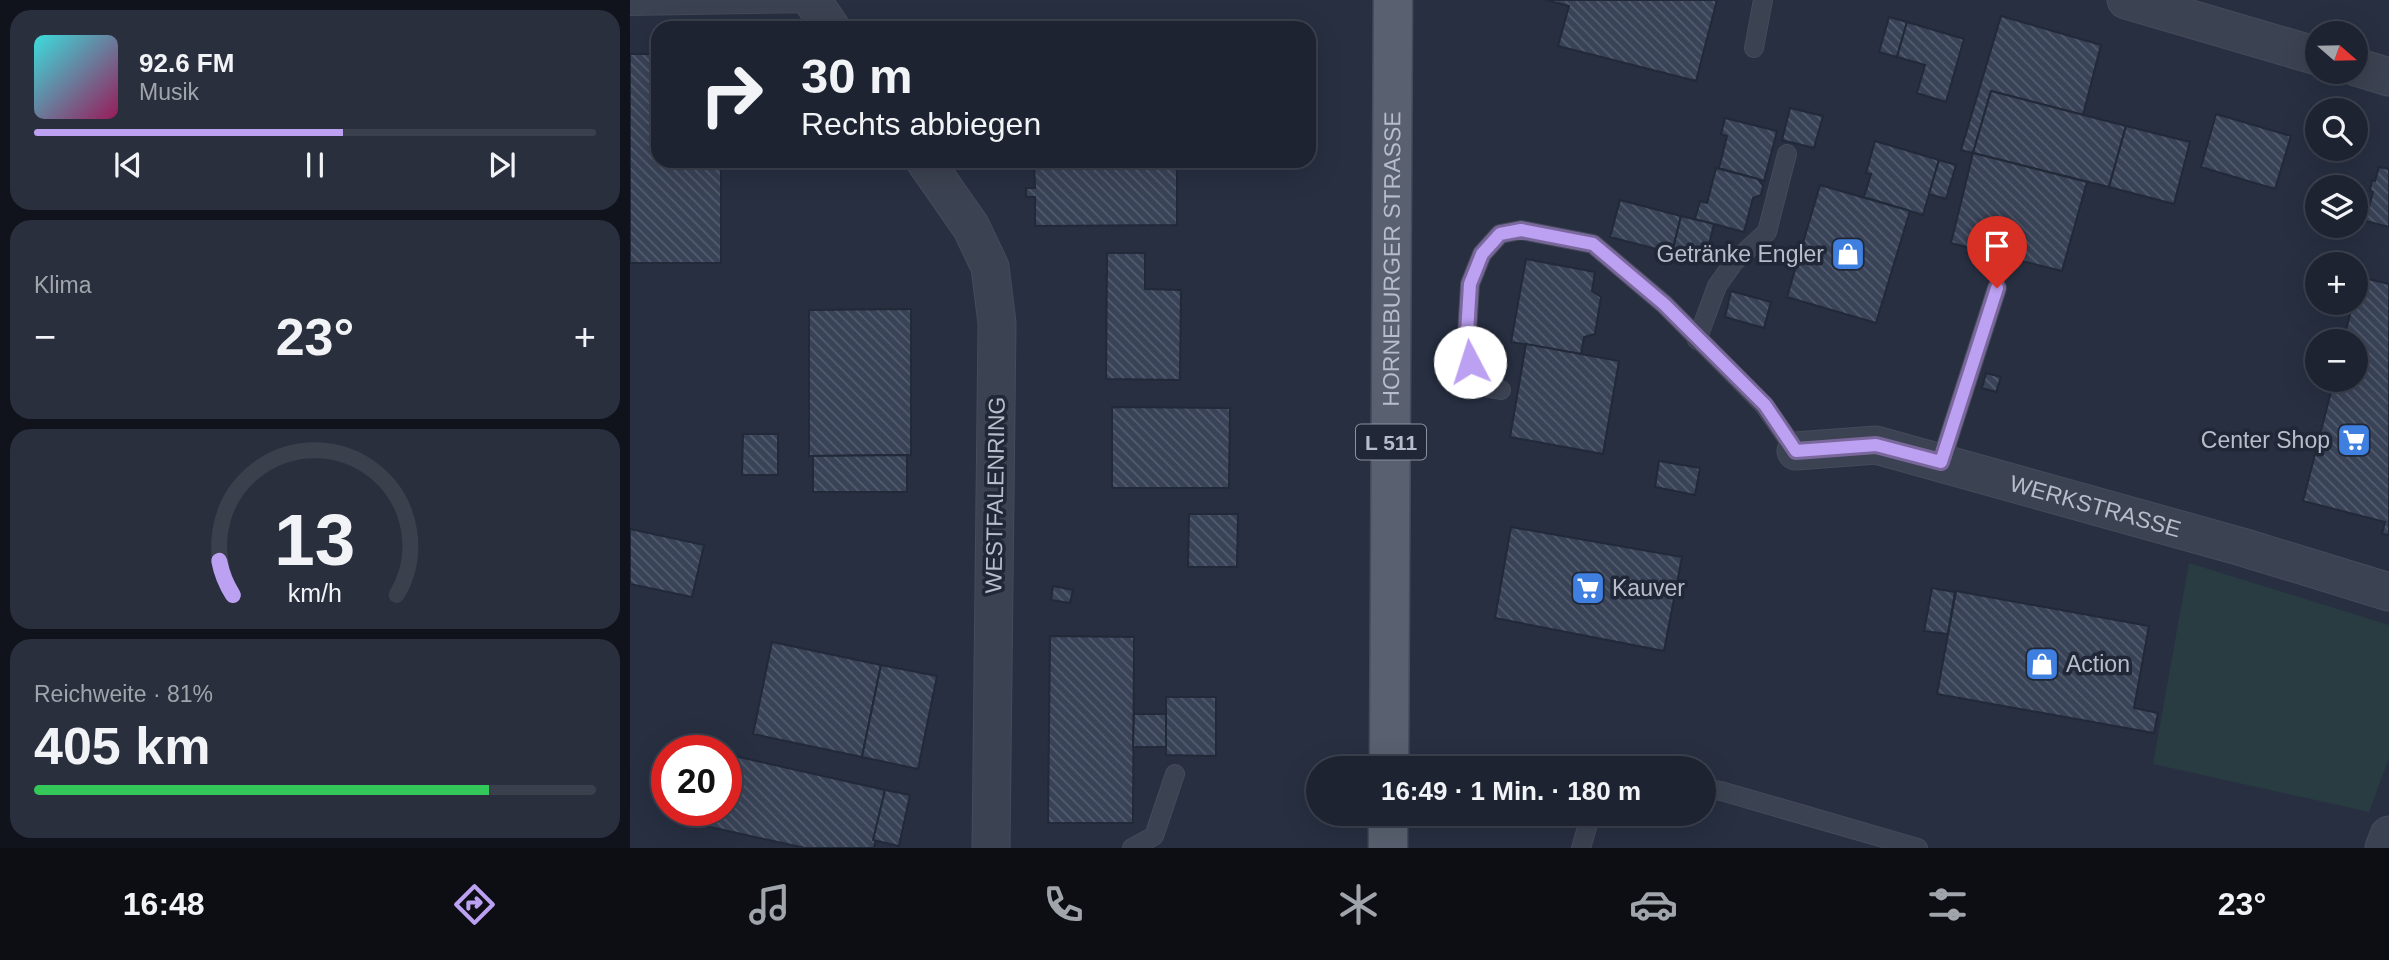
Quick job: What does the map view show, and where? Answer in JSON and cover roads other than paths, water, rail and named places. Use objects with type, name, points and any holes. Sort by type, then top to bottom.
[{"type":"main road","name":"HORNEBURGER STRASSE","points":[[1389,756],[1392,0]]},
{"type":"main road","points":[[1388,826],[1388,848]]},
{"type":"street","points":[[2126,0],[2305,52]]},
{"type":"street","points":[[2368,71],[2389,77]]},
{"type":"street","name":"WESTFALENRING","points":[[930,168],[971,227],[990,267],[997,323],[991,848]]},
{"type":"street","name":"WERKSTRASSE","points":[[1796,451],[1876,445],[2229,543],[2389,592]]},
{"type":"street","points":[[2384,848],[2389,835]]},
{"type":"lane","points":[[1754,48],[1763,0]]},
{"type":"lane","points":[[630,6],[819,10]]},
{"type":"lane","points":[[1697,340],[1717,286],[1734,262],[1767,232],[1787,154]]},
{"type":"lane","points":[[1501,390],[1485,387],[1470,362],[1467,333],[1470,284],[1482,254],[1500,234],[1521,230],[1593,244],[1664,304],[1697,340],[1765,405],[1796,451]]},
{"type":"lane","points":[[1941,462],[1997,288]]},
{"type":"lane","points":[[1132,848],[1154,835],[1175,774]]},
{"type":"lane","points":[[1716,790],[1918,848]]},
{"type":"lane","points":[[1581,848],[1587,826]]},
{"type":"place","name":"Getränke Engler","points":[[1848,254]]},
{"type":"place","name":"Center Shop","points":[[2354,440]]},
{"type":"place","name":"Kauver","points":[[1588,588]]},
{"type":"place","name":"Action","points":[[2042,664]]}]
